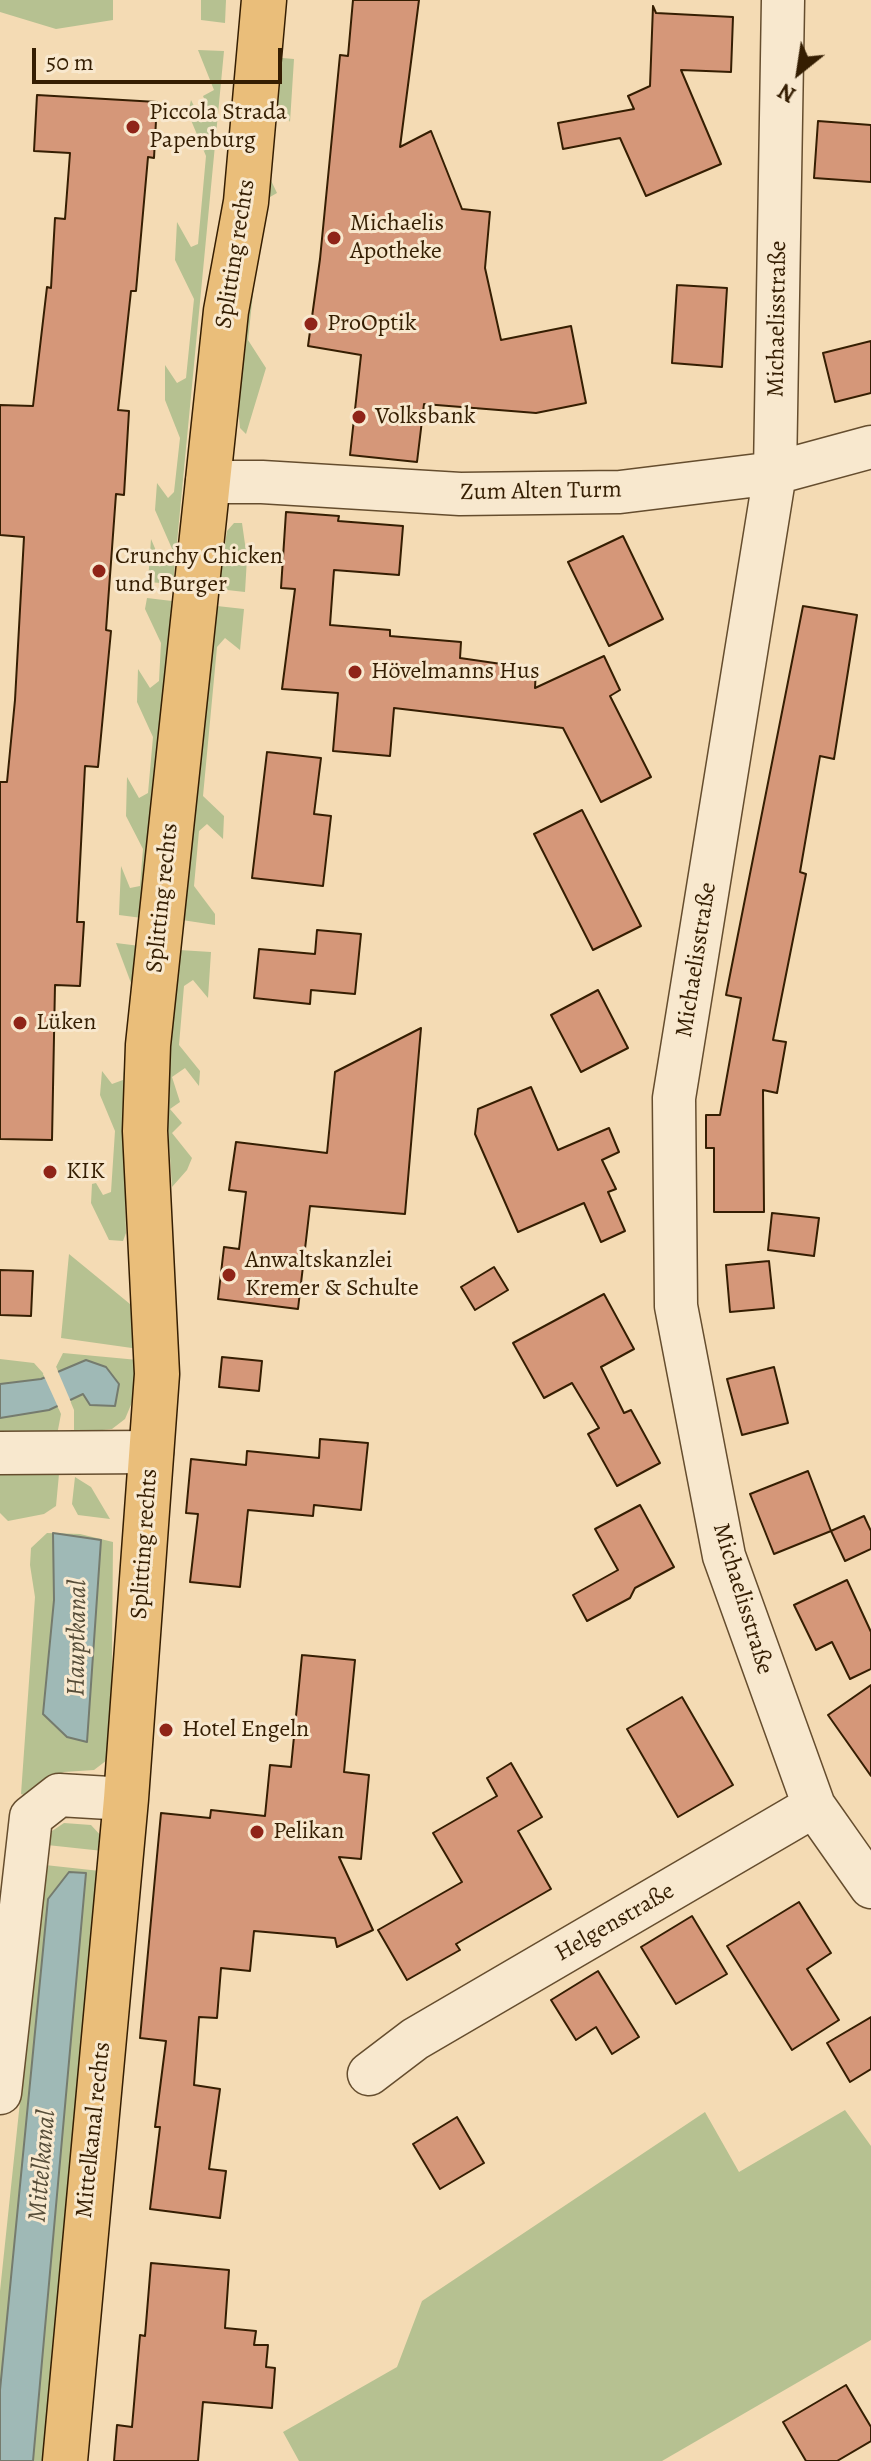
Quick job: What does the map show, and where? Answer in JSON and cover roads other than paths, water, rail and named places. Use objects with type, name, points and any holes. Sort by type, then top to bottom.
[{"type":"main road","points":[[226,311],[216,202],[236,0]]},
{"type":"main road","name":"Splitting rechts","points":[[126,1799],[157,1374],[145,1131],[148,1045],[226,311],[246,202],[264,0]]},
{"type":"main road","name":"Mittelkanal rechts","points":[[65,2461],[126,1799]]},
{"type":"street","name":"Michaelisstraße","points":[[783,0],[775,473],[674,1098],[676,1306],[724,1556],[814,1806],[871,1887]]},
{"type":"street","name":"Zum Alten Turm","points":[[207,482],[262,482],[460,494],[620,492],[775,473],[871,447]]},
{"type":"street","points":[[0,1453],[152,1452]]},
{"type":"street","points":[[0,2093],[31,1817],[59,1795],[126,1799]]},
{"type":"street","name":"Helgenstraße","points":[[369,2074],[415,2039],[814,1806]]},
{"type":"water","points":[[86,1360],[106,1367],[119,1384],[115,1406],[90,1405],[83,1394],[49,1410],[0,1418],[0,1384],[41,1379]]},
{"type":"water","name":"Hauptkanal","points":[[53,1533],[101,1540],[87,1742],[67,1737],[43,1714],[54,1600]]},
{"type":"water","name":"Mittelkanal","points":[[69,1872],[86,1873],[33,2461],[0,2461],[0,2390],[48,1899]]},
{"type":"place","name":"Piccola Strada Papenburg","points":[[133,127]]},
{"type":"place","name":"Michaelis Apotheke","points":[[334,238]]},
{"type":"place","name":"ProOptik","points":[[311,324]]},
{"type":"place","name":"Volksbank","points":[[359,417]]},
{"type":"place","name":"Crunchy Chicken und Burger","points":[[99,571]]},
{"type":"place","name":"Hövelmanns Hus","points":[[355,672]]},
{"type":"place","name":"Lüken","points":[[20,1023]]},
{"type":"place","name":"KIK","points":[[50,1172]]},
{"type":"place","name":"Anwaltskanzlei Kremer & Schulte","points":[[229,1275]]},
{"type":"place","name":"Hotel Engeln","points":[[166,1730]]},
{"type":"place","name":"Pelikan","points":[[257,1832]]}]
